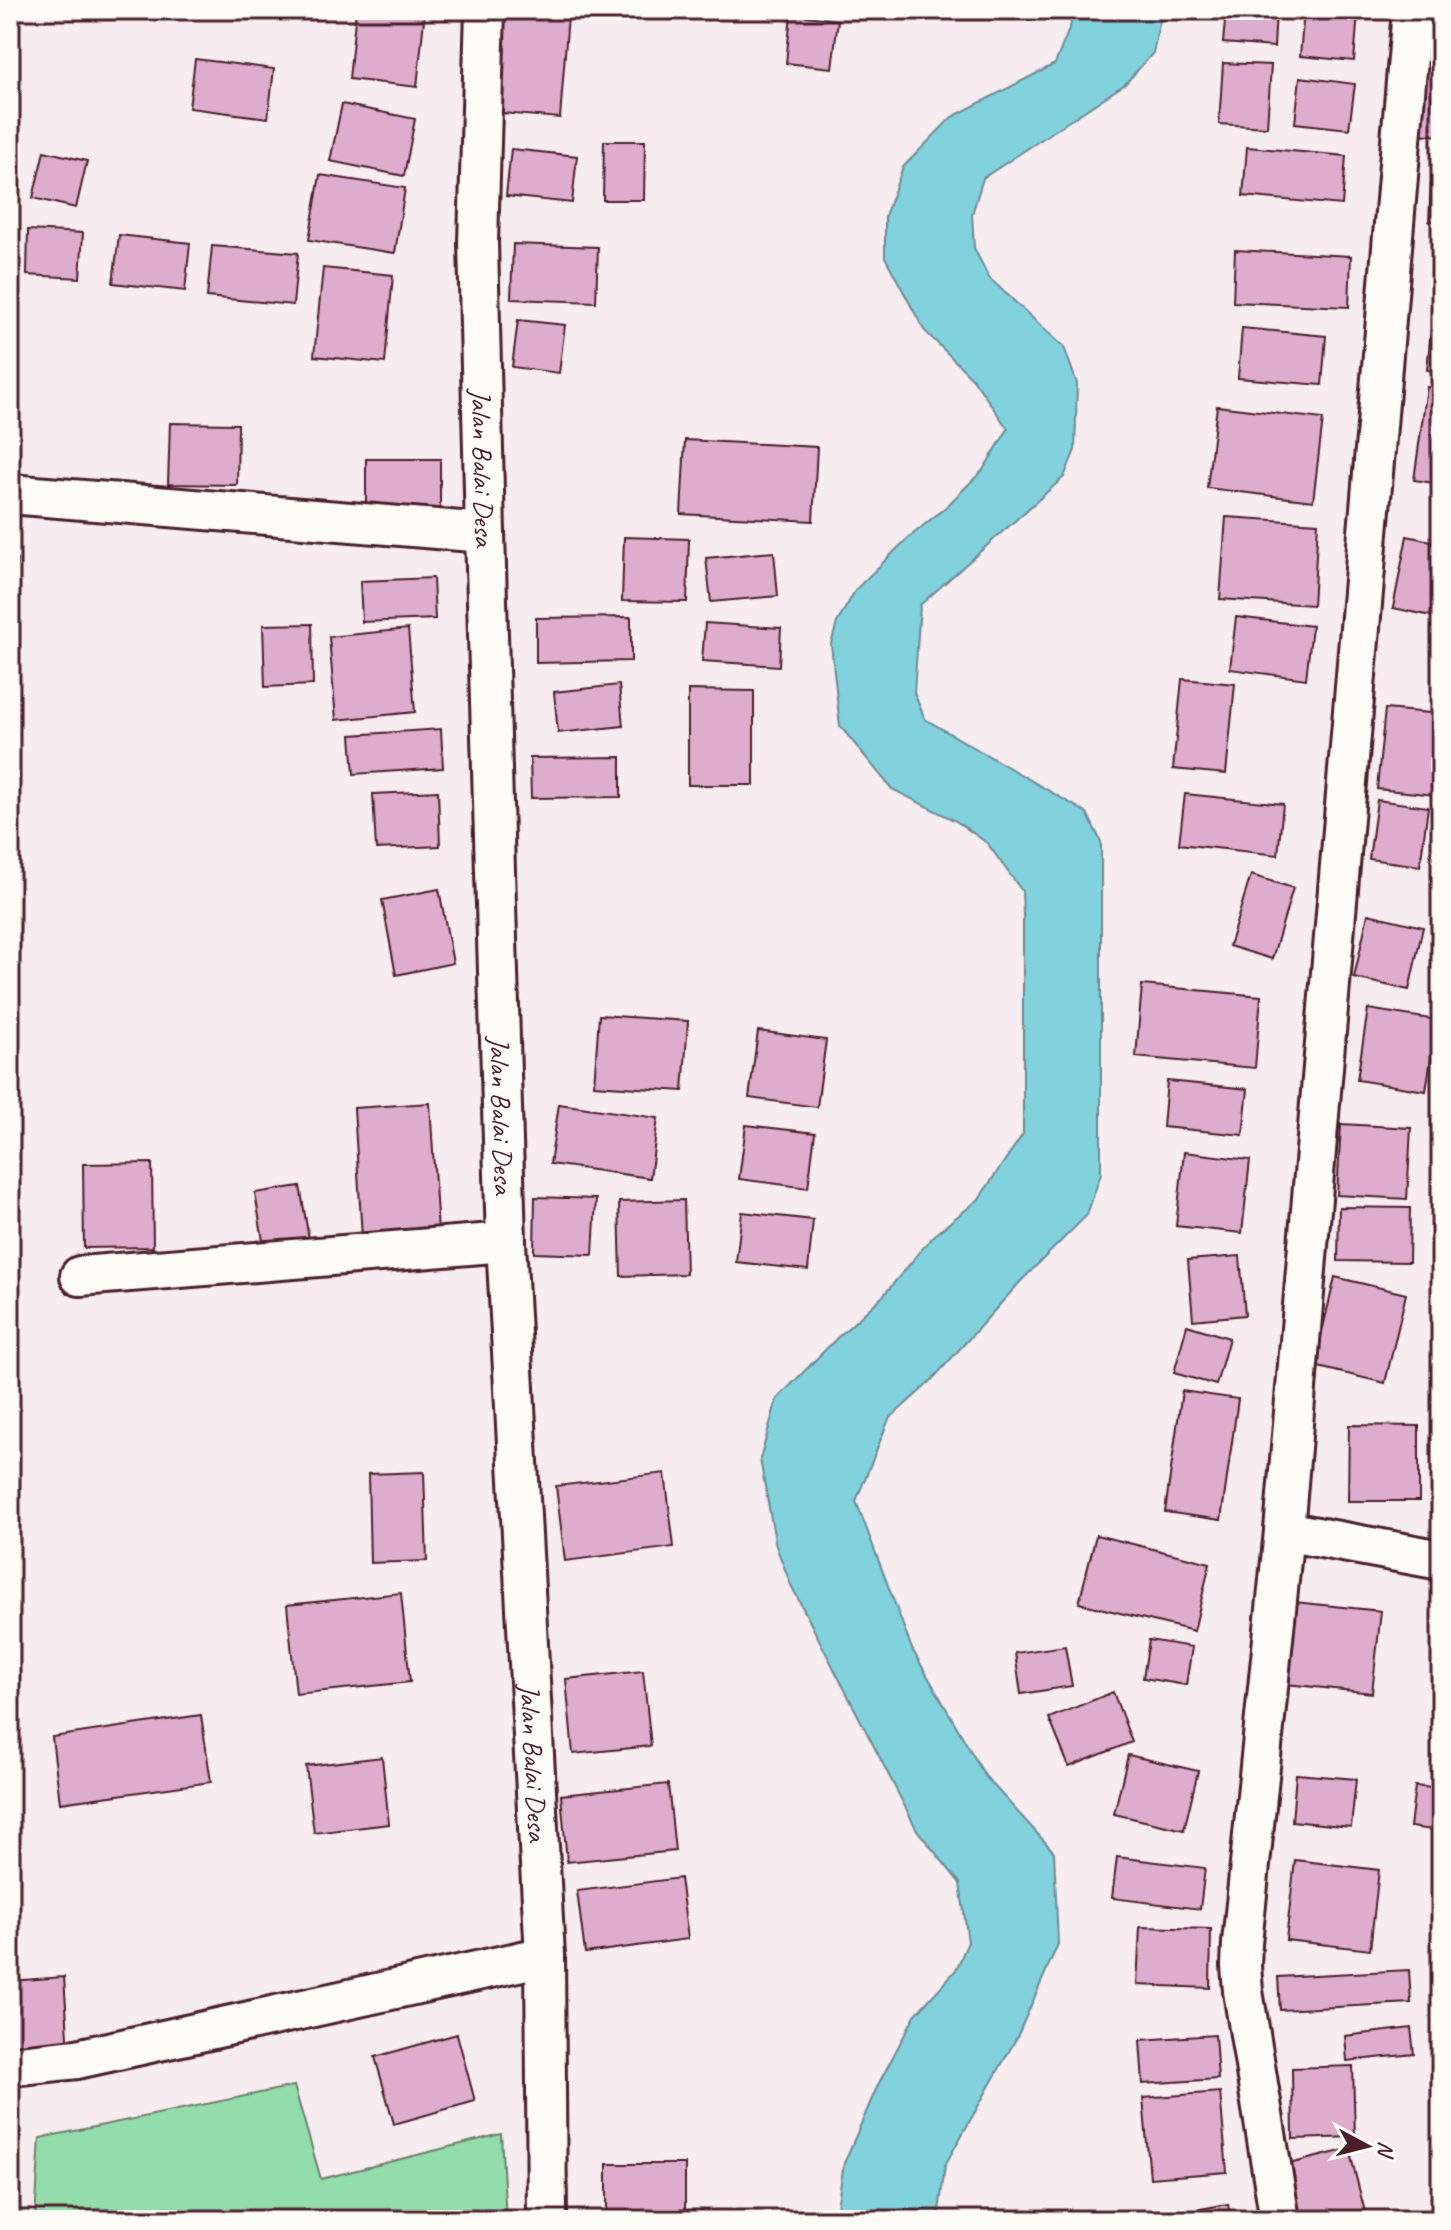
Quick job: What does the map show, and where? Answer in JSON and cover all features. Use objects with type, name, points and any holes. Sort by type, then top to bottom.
[{"type":"street","name":"Jalan Balai Desa","points":[[485,10],[478,242],[485,533],[506,1242],[545,1956],[547,2220]]},
{"type":"street","points":[[1280,2220],[1241,1966],[1284,1531],[1412,10]]},
{"type":"street","points":[[10,494],[485,533]]},
{"type":"street","points":[[80,1276],[506,1242]]},
{"type":"street","points":[[1284,1531],[1441,1560]]},
{"type":"street","points":[[10,2066],[77,2059],[545,1956]]},
{"type":"green space","points":[[294,2086],[321,2179],[501,2134],[506,2220],[35,2220],[40,2138]]},
{"type":"water","points":[[1069,10],[1162,10],[1153,53],[1125,84],[983,178],[972,214],[974,248],[989,278],[1064,347],[1077,384],[1075,450],[1064,477],[920,605],[914,693],[925,719],[1087,813],[1101,842],[1101,1173],[1087,1215],[1020,1282],[930,1382],[889,1419],[856,1501],[912,1649],[985,1776],[1054,1852],[1058,1944],[1017,2037],[945,2165],[938,2220],[835,2220],[844,2163],[878,2085],[915,2015],[956,1970],[968,1942],[960,1883],[917,1830],[791,1585],[776,1546],[760,1459],[777,1399],[883,1296],[934,1235],[978,1200],[1023,1134],[1023,915],[1022,891],[987,843],[956,821],[892,789],[840,726],[831,644],[837,623],[856,589],[983,470],[1008,429],[973,379],[924,330],[885,257],[885,216],[903,167],[952,117],[1055,64],[1071,24]]},
{"type":"building","points":[[356,10],[425,10],[417,87],[349,79]]},
{"type":"building","points":[[499,10],[568,15],[560,118],[490,112]]},
{"type":"building","points":[[1226,10],[1276,10],[1274,47],[1223,43]]},
{"type":"building","points":[[1304,10],[1358,13],[1354,61],[1300,56]]},
{"type":"building","points":[[791,14],[838,20],[832,68],[786,63]]},
{"type":"building","points":[[1429,37],[1441,38],[1441,136],[1418,134]]},
{"type":"building","points":[[195,59],[274,69],[268,118],[189,108]]},
{"type":"building","points":[[1223,63],[1271,65],[1267,127],[1219,124]]},
{"type":"building","points":[[1300,77],[1355,84],[1349,129],[1295,123]]},
{"type":"building","points":[[342,104],[415,119],[404,176],[330,161]]},
{"type":"building","points":[[604,141],[645,141],[644,200],[603,200]]},
{"type":"building","points":[[1247,147],[1346,156],[1342,205],[1243,196]]},
{"type":"building","points":[[511,149],[577,156],[572,203],[506,196]]},
{"type":"building","points":[[44,151],[87,161],[76,208],[33,198]]},
{"type":"building","points":[[320,175],[405,188],[395,253],[309,240]]},
{"type":"building","points":[[1431,184],[1441,184],[1441,221],[1429,221]]},
{"type":"building","points":[[28,230],[83,233],[80,278],[27,275]]},
{"type":"building","points":[[119,235],[190,243],[185,291],[113,283]]},
{"type":"building","points":[[513,244],[598,247],[596,302],[511,299]]},
{"type":"building","points":[[212,246],[298,253],[293,305],[207,297]]},
{"type":"building","points":[[1235,250],[1351,256],[1349,307],[1233,302]]},
{"type":"building","points":[[323,268],[393,275],[385,363],[314,356]]},
{"type":"building","points":[[1435,290],[1441,290],[1441,372],[1427,370]]},
{"type":"building","points":[[518,320],[565,325],[559,373],[512,367]]},
{"type":"building","points":[[1242,328],[1326,336],[1322,385],[1238,378]]},
{"type":"building","points":[[1427,387],[1441,389],[1441,484],[1414,480]]},
{"type":"building","points":[[1217,406],[1323,419],[1313,501],[1207,488]]},
{"type":"building","points":[[170,423],[238,424],[237,485],[168,484]]},
{"type":"building","points":[[685,440],[817,447],[813,521],[681,514]]},
{"type":"building","points":[[366,459],[440,459],[440,518],[366,517]]},
{"type":"building","points":[[1226,517],[1318,523],[1313,605],[1220,599]]},
{"type":"building","points":[[1407,536],[1441,543],[1441,618],[1393,608]]},
{"type":"building","points":[[624,537],[689,539],[687,602],[622,601]]},
{"type":"building","points":[[774,552],[778,596],[711,602],[706,558]]},
{"type":"building","points":[[10,560],[17,560],[10,641]]},
{"type":"building","points":[[433,578],[435,619],[362,622],[360,581]]},
{"type":"building","points":[[631,617],[631,661],[536,663],[536,618]]},
{"type":"building","points":[[1236,617],[1312,626],[1306,679],[1230,669]]},
{"type":"building","points":[[705,623],[781,628],[779,666],[702,661]]},
{"type":"building","points":[[312,624],[313,685],[265,687],[263,625]]},
{"type":"building","points":[[408,629],[415,712],[336,720],[329,637]]},
{"type":"building","points":[[1182,679],[1235,684],[1226,774],[1173,769]]},
{"type":"building","points":[[619,685],[623,726],[558,733],[554,692]]},
{"type":"building","points":[[688,690],[754,691],[754,785],[688,785]]},
{"type":"building","points":[[1385,709],[1441,714],[1435,795],[1377,789]]},
{"type":"building","points":[[441,729],[443,768],[354,774],[351,735]]},
{"type":"building","points":[[621,757],[621,797],[531,798],[530,758]]},
{"type":"building","points":[[438,791],[440,846],[376,849],[373,794]]},
{"type":"building","points":[[1185,794],[1283,804],[1278,855],[1179,844]]},
{"type":"building","points":[[1377,800],[1428,807],[1420,866],[1369,859]]},
{"type":"building","points":[[1251,875],[1293,888],[1272,959],[1229,946]]},
{"type":"building","points":[[439,889],[453,963],[396,975],[382,900]]},
{"type":"building","points":[[1368,914],[1423,927],[1409,990],[1354,978]]},
{"type":"building","points":[[1142,985],[1261,996],[1255,1068],[1136,1057]]},
{"type":"building","points":[[1368,1009],[1437,1020],[1426,1091],[1357,1080]]},
{"type":"building","points":[[599,1015],[688,1021],[683,1091],[594,1085]]},
{"type":"building","points":[[758,1031],[826,1040],[817,1107],[749,1098]]},
{"type":"building","points":[[1167,1081],[1248,1089],[1243,1135],[1163,1127]]},
{"type":"building","points":[[430,1103],[438,1232],[362,1237],[354,1108]]},
{"type":"building","points":[[559,1104],[658,1118],[650,1178],[550,1164]]},
{"type":"building","points":[[1341,1124],[1411,1128],[1407,1199],[1337,1195]]},
{"type":"building","points":[[746,1125],[815,1133],[808,1188],[739,1179]]},
{"type":"building","points":[[1184,1152],[1250,1160],[1242,1233],[1176,1226]]},
{"type":"building","points":[[152,1163],[153,1247],[84,1248],[83,1164]]},
{"type":"building","points":[[300,1186],[310,1245],[265,1253],[255,1193]]},
{"type":"building","points":[[535,1197],[596,1199],[593,1255],[534,1253]]},
{"type":"building","points":[[684,1200],[686,1274],[621,1276],[619,1202]]},
{"type":"building","points":[[1339,1207],[1410,1208],[1409,1262],[1338,1261]]},
{"type":"building","points":[[742,1212],[813,1220],[808,1270],[736,1262]]},
{"type":"building","points":[[1240,1256],[1245,1315],[1193,1320],[1188,1260]]},
{"type":"building","points":[[1335,1277],[1406,1294],[1385,1383],[1314,1366]]},
{"type":"building","points":[[1187,1325],[1229,1338],[1216,1385],[1174,1373]]},
{"type":"building","points":[[1182,1391],[1238,1399],[1221,1520],[1165,1512]]},
{"type":"building","points":[[1349,1425],[1419,1426],[1419,1501],[1348,1501]]},
{"type":"building","points":[[424,1472],[427,1561],[370,1563],[368,1474]]},
{"type":"building","points":[[665,1473],[674,1547],[565,1561],[556,1486]]},
{"type":"building","points":[[1096,1535],[1210,1563],[1194,1631],[1079,1603]]},
{"type":"building","points":[[401,1593],[410,1682],[296,1694],[287,1605]]},
{"type":"building","points":[[1294,1602],[1381,1611],[1372,1693],[1286,1684]]},
{"type":"building","points":[[1149,1640],[1192,1647],[1186,1685],[1143,1678]]},
{"type":"building","points":[[1065,1646],[1072,1686],[1021,1694],[1015,1653]]},
{"type":"building","points":[[643,1671],[651,1746],[573,1754],[566,1679]]},
{"type":"building","points":[[1113,1692],[1132,1742],[1069,1767],[1049,1718]]},
{"type":"building","points":[[201,1715],[211,1782],[60,1803],[52,1737]]},
{"type":"building","points":[[1128,1755],[1198,1771],[1184,1830],[1114,1814]]},
{"type":"building","points":[[382,1757],[389,1824],[314,1833],[306,1766]]},
{"type":"building","points":[[1296,1774],[1356,1779],[1351,1827],[1292,1821]]},
{"type":"building","points":[[668,1784],[675,1851],[567,1862],[561,1795]]},
{"type":"building","points":[[1415,1786],[1441,1789],[1441,1831],[1410,1827]]},
{"type":"building","points":[[1117,1857],[1205,1868],[1200,1909],[1112,1898]]},
{"type":"building","points":[[1295,1860],[1379,1870],[1370,1950],[1286,1940]]},
{"type":"building","points":[[680,1878],[688,1939],[585,1953],[577,1891]]},
{"type":"building","points":[[1140,1927],[1211,1929],[1210,1988],[1137,1985]]},
{"type":"building","points":[[1441,1965],[1441,2008],[1436,2007]]},
{"type":"building","points":[[1409,1970],[1411,2003],[1280,2010],[1278,1977]]},
{"type":"building","points":[[64,1977],[69,2051],[10,2055],[10,1981]]},
{"type":"building","points":[[1411,2028],[1414,2054],[1347,2061],[1345,2036]]},
{"type":"building","points":[[457,2034],[475,2101],[394,2124],[375,2057]]},
{"type":"building","points":[[1215,2035],[1218,2079],[1143,2084],[1140,2040]]},
{"type":"building","points":[[1353,2066],[1355,2137],[1293,2139],[1292,2068]]},
{"type":"building","points":[[1220,2092],[1227,2172],[1150,2178],[1143,2098]]},
{"type":"building","points":[[1349,2149],[1367,2220],[1298,2220],[1285,2165]]},
{"type":"building","points":[[607,2164],[685,2164],[685,2220],[607,2220]]},
{"type":"building","points":[[1228,2204],[1231,2220],[1141,2220]]}]
